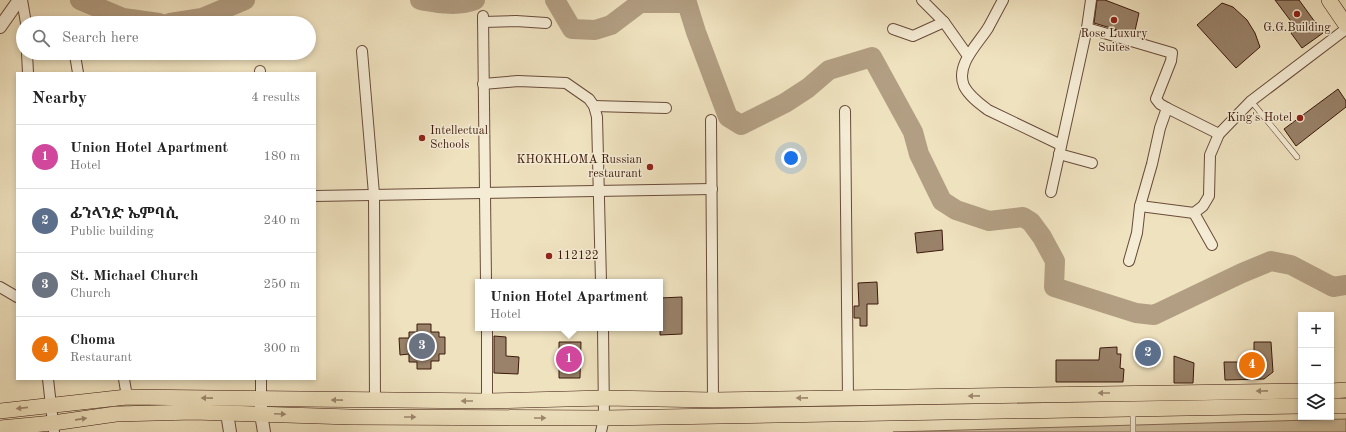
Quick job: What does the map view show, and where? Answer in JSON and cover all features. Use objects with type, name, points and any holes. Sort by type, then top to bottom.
[{"type":"main road","points":[[1329,0],[1346,25]]},
{"type":"main road","points":[[1334,391],[1346,390]]},
{"type":"main road","points":[[0,428],[54,428],[116,414],[227,413],[602,425],[833,414],[1098,411],[1134,401],[1298,391]]},
{"type":"main road","points":[[0,411],[127,397],[375,401],[487,401],[604,398],[713,400],[848,398],[1134,401],[1298,406]]},
{"type":"main road","points":[[833,398],[833,414]]},
{"type":"main road","points":[[1334,406],[1346,406]]},
{"type":"street","points":[[0,27],[19,0]]},
{"type":"street","points":[[22,0],[25,16]]},
{"type":"street","points":[[922,0],[944,22],[968,56]]},
{"type":"street","points":[[1003,0],[988,28],[968,56],[963,69],[962,78],[964,86],[978,103],[988,110],[1060,150],[1092,163]]},
{"type":"street","points":[[1051,192],[1087,28],[1091,0]]},
{"type":"street","points":[[486,279],[483,19],[546,23]]},
{"type":"street","points":[[893,30],[913,36],[944,22]]},
{"type":"street","points":[[1087,28],[1172,53],[1171,61],[1156,99],[1160,104],[1167,108],[1219,134]]},
{"type":"street","points":[[1140,206],[1194,213],[1204,206],[1209,196],[1210,155],[1219,134],[1251,102],[1346,29]]},
{"type":"street","points":[[362,51],[374,194],[375,401]]},
{"type":"street","points":[[27,60],[28,72]]},
{"type":"street","points":[[76,60],[78,72]]},
{"type":"street","points":[[483,84],[518,81],[561,82],[583,94],[594,106],[597,118],[601,279]]},
{"type":"street","points":[[594,106],[666,108]]},
{"type":"street","points":[[1129,262],[1137,233],[1140,206],[1160,128],[1167,108]]},
{"type":"street","points":[[845,111],[848,398]]},
{"type":"street","points":[[711,120],[713,400]]},
{"type":"street","points":[[316,196],[712,189]]},
{"type":"street","points":[[1194,213],[1212,245]]},
{"type":"street","points":[[0,287],[16,296]]},
{"type":"street","points":[[486,331],[487,401]]},
{"type":"street","points":[[602,425],[604,398],[603,331]]},
{"type":"street","points":[[48,380],[54,428]]},
{"type":"street","points":[[124,380],[127,397]]},
{"type":"street","points":[[261,380],[261,414],[264,432]]},
{"type":"street","points":[[227,413],[230,432]]},
{"type":"lane","points":[[1251,102],[1297,158]]},
{"type":"lane","points":[[1133,432],[1134,401]]},
{"type":"shaded area","points":[[1346,419],[1346,432],[893,432],[1334,420]]},
{"type":"building","name":"Rose Luxury Suites","points":[[1097,0],[1105,0],[1139,13],[1134,35],[1094,23]]},
{"type":"building","name":"G.G.Building","points":[[1275,0],[1299,0],[1323,33],[1302,48],[1291,33],[1296,28]]},
{"type":"building","points":[[1222,3],[1233,7],[1247,20],[1255,33],[1260,47],[1236,68],[1197,25]]},
{"type":"building","points":[[1338,89],[1346,101],[1346,107],[1296,146],[1284,129]]},
{"type":"building","points":[[942,230],[943,250],[917,253],[915,233]]},
{"type":"building","points":[[877,282],[878,304],[867,304],[867,326],[860,326],[860,318],[854,318],[854,306],[859,306],[858,283]]},
{"type":"building","points":[[682,297],[682,334],[660,335],[660,331],[663,331],[663,298]]},
{"type":"building","points":[[417,324],[431,324],[431,332],[439,332],[439,337],[445,337],[445,354],[439,354],[439,361],[431,361],[431,369],[417,369],[417,362],[409,362],[409,354],[400,355],[399,338],[409,338],[409,332],[417,332]]},
{"type":"building","points":[[494,336],[506,337],[506,356],[519,357],[518,374],[494,373]]},
{"type":"building","points":[[559,342],[581,342],[580,378],[559,378]]},
{"type":"building","points":[[1254,342],[1271,342],[1273,372],[1264,379],[1225,380],[1224,362],[1254,362]]},
{"type":"building","points":[[1117,347],[1117,354],[1121,354],[1120,368],[1124,369],[1123,382],[1056,382],[1056,360],[1099,360],[1100,348]]},
{"type":"building","points":[[1174,356],[1194,363],[1193,383],[1174,383]]},
{"type":"waterway","points":[[80,0],[118,16]]},
{"type":"waterway","points":[[207,16],[245,0]]},
{"type":"waterway","points":[[420,0],[455,4],[475,0]]},
{"type":"waterway","points":[[555,0],[572,29],[595,30],[611,25],[640,3],[687,3],[696,32],[728,117],[741,125],[785,103],[808,88],[829,70],[872,57],[913,132],[919,154],[942,201],[956,210],[989,221],[1023,217],[1031,222],[1042,237],[1055,261],[1054,287],[1136,313],[1154,315],[1242,273],[1271,261],[1291,265],[1333,287],[1346,285]]},
{"type":"place","name":"G.G.Building","points":[[1297,14]]},
{"type":"place","name":"Rose Luxury Suites","points":[[1114,20]]},
{"type":"place","name":"King's Hotel","points":[[1300,118]]},
{"type":"place","name":"Intellectual Schools","points":[[422,138]]},
{"type":"place","name":"KHOKHLOMA Russian restaurant","points":[[650,167]]},
{"type":"place","name":"112122","points":[[549,256]]},
{"type":"place","name":"St. Michael Church","points":[[422,346]]},
{"type":"place","name":"ፊንላንድ ኤምባሲ","points":[[1148,353]]},
{"type":"place","name":"Union Hotel Apartment","points":[[569,359]]},
{"type":"place","name":"Choma","points":[[1252,365]]}]
